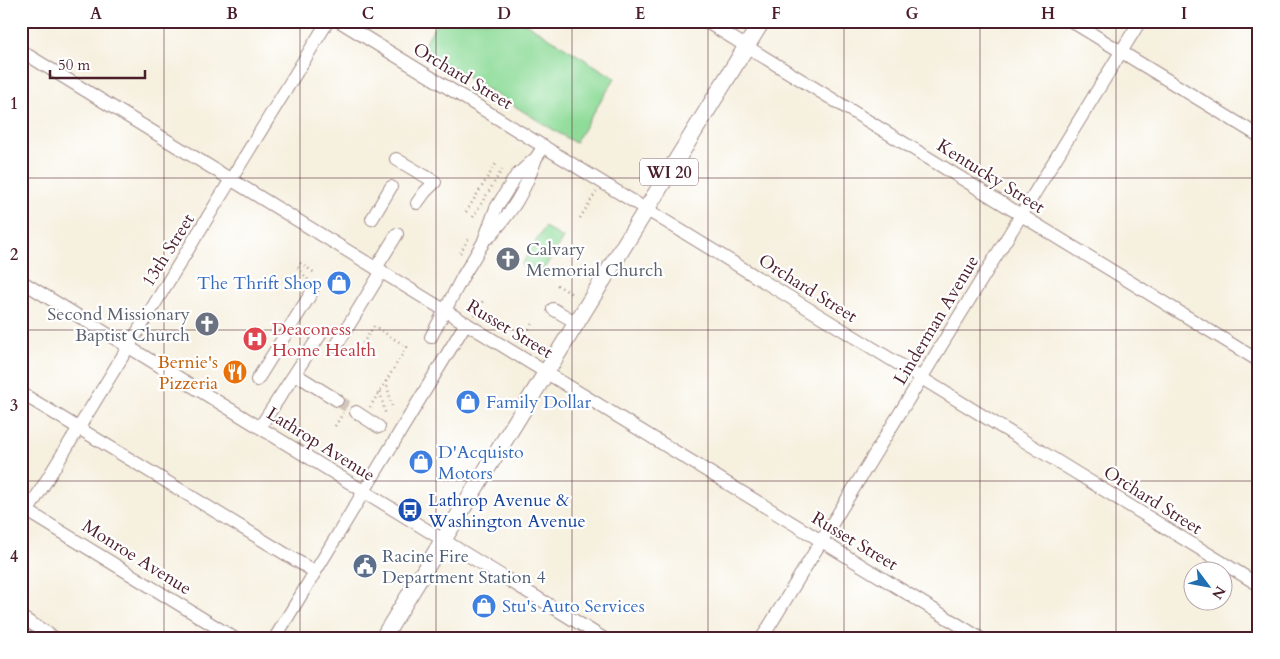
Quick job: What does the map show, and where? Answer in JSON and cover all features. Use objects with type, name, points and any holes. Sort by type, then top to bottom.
[{"type":"main road","name":"WI 20","points":[[383,638],[762,21]]},
{"type":"street","name":"13th Street","points":[[23,513],[79,428],[328,21]]},
{"type":"street","name":"Orchard Street","points":[[339,21],[1259,585]]},
{"type":"street","name":"Kentucky Street","points":[[705,21],[1259,361]]},
{"type":"street","points":[[1071,21],[1259,136]]},
{"type":"street","name":"Linderman Avenue","points":[[762,638],[1140,21]]},
{"type":"street","name":"Russet Street","points":[[21,50],[980,638]]},
{"type":"street","points":[[431,338],[483,243],[496,208],[516,176],[536,158],[544,146]]},
{"type":"street","points":[[396,159],[435,182],[417,204]]},
{"type":"street","points":[[372,219],[391,187]]},
{"type":"street","points":[[336,346],[397,234]]},
{"type":"street","name":"Lathrop Avenue","points":[[21,280],[602,638]]},
{"type":"street","points":[[257,380],[312,292]]},
{"type":"street","points":[[552,309],[577,323]]},
{"type":"street","points":[[275,638],[467,323]]},
{"type":"street","points":[[260,427],[320,335]]},
{"type":"street","points":[[295,374],[352,408],[383,421]]},
{"type":"street","points":[[21,393],[315,572]]},
{"type":"street","name":"Monroe Avenue","points":[[23,513],[234,638]]},
{"type":"street","points":[[21,617],[55,638]]},
{"type":"path","points":[[466,212],[496,164]]},
{"type":"path","points":[[473,217],[503,168]]},
{"type":"path","points":[[580,218],[602,182]]},
{"type":"path","points":[[460,253],[470,236]]},
{"type":"path","points":[[312,292],[299,265],[315,273]]},
{"type":"path","points":[[557,284],[574,295]]},
{"type":"path","points":[[467,323],[484,299]]},
{"type":"path","points":[[514,352],[533,322]]},
{"type":"path","points":[[335,426],[352,408],[380,392],[407,347],[374,326],[360,348]]},
{"type":"path","points":[[386,382],[392,406]]},
{"type":"path","points":[[380,392],[383,421]]},
{"type":"green space","points":[[438,21],[522,21],[615,78],[575,143],[421,49]]},
{"type":"green space","points":[[545,227],[563,238],[539,277],[521,265]]},
{"type":"tunnel","points":[[337,400],[356,412]]},
{"type":"place","name":"Calvary Memorial Church","points":[[508,259]]},
{"type":"place","name":"The Thrift Shop","points":[[339,283]]},
{"type":"place","name":"Second Missionary Baptist Church","points":[[207,324]]},
{"type":"place","name":"Deaconess Home Health","points":[[255,339]]},
{"type":"place","name":"Bernie's Pizzeria","points":[[235,372]]},
{"type":"place","name":"Family Dollar","points":[[468,402]]},
{"type":"place","name":"D'Acquisto Motors","points":[[421,462]]},
{"type":"place","name":"Lathrop Avenue & Washington Avenue","points":[[410,510]]},
{"type":"place","name":"Racine Fire Department Station 4","points":[[365,566]]},
{"type":"place","name":"Stu's Auto Services","points":[[484,606]]}]
